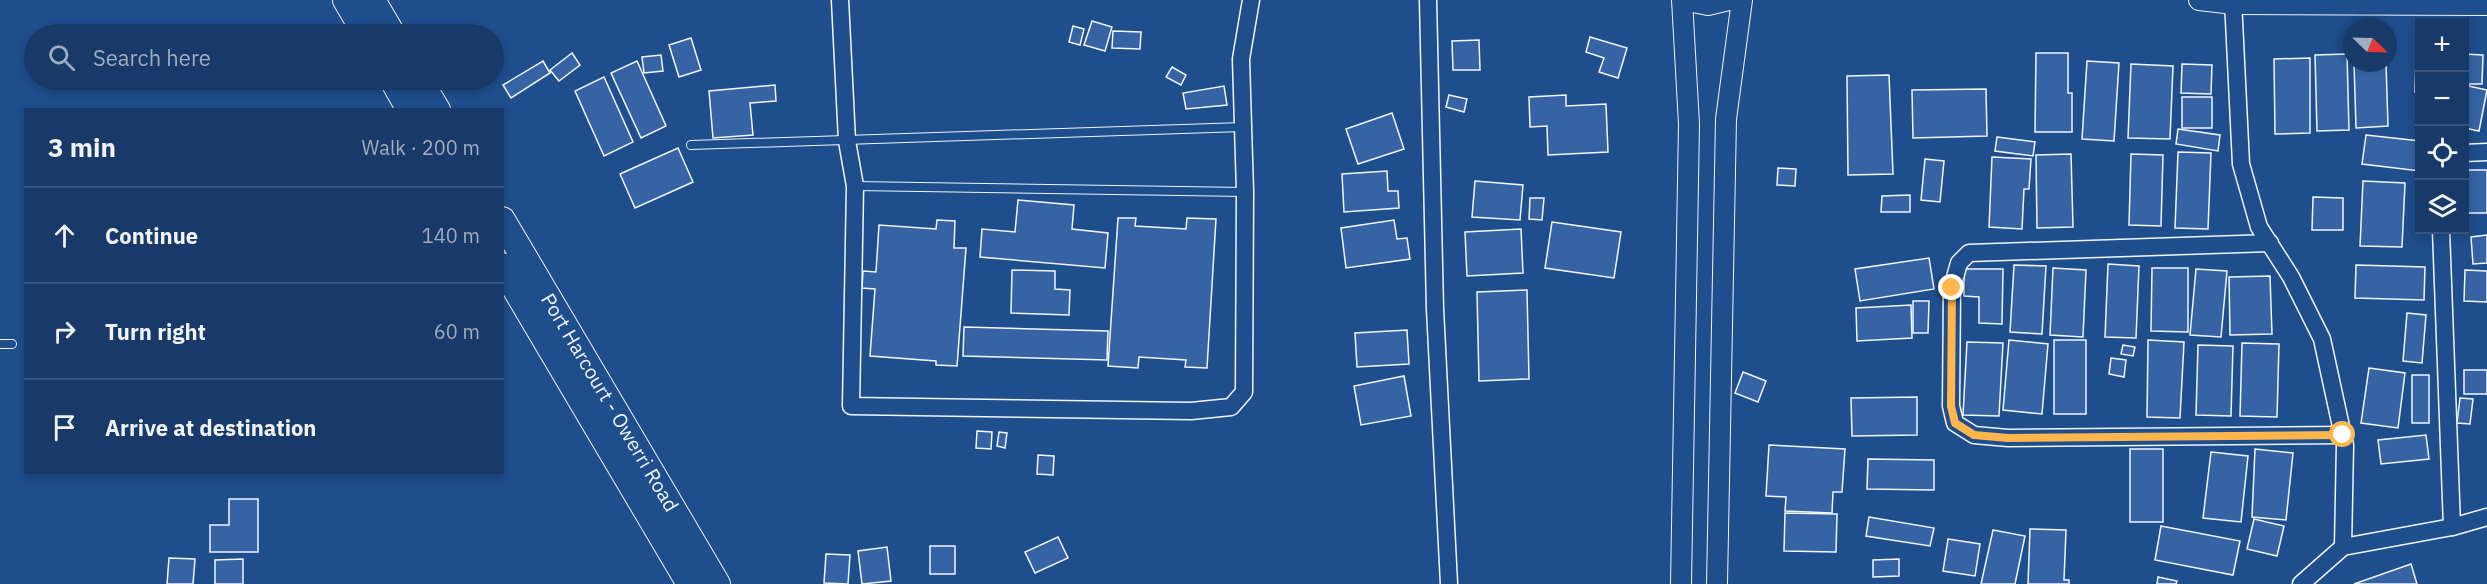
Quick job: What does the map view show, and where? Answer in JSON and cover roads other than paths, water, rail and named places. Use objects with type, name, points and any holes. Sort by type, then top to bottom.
[{"type":"main road","points":[[346,0],[360,24]]},
{"type":"main road","points":[[372,0],[386,24]]},
{"type":"main road","points":[[399,90],[409,108]]},
{"type":"main road","points":[[425,90],[436,108]]},
{"type":"main road","name":"Port Harcourt - Owerri Road","points":[[504,223],[717,584]]},
{"type":"main road","name":"Port Harcourt - Owerri Road","points":[[504,269],[690,584]]},
{"type":"street","points":[[840,0],[847,141],[855,186],[851,406],[1191,411],[1231,407],[1244,392],[1245,192],[1241,59],[1251,0]]},
{"type":"street","points":[[1428,0],[1435,309],[1449,584]]},
{"type":"street","points":[[1681,584],[1689,124],[1683,0],[1708,5],[1729,0]]},
{"type":"street","points":[[1717,584],[1726,119],[1742,0]]},
{"type":"street","points":[[2199,0],[2487,4]]},
{"type":"street","points":[[2234,2],[2241,164],[2259,227],[2291,277],[2322,339],[2345,445],[2343,547]]},
{"type":"street","points":[[2469,153],[2487,152]]},
{"type":"street","points":[[2441,234],[2452,527]]},
{"type":"street","points":[[2270,243],[1969,254],[1959,263],[1952,288],[1951,406],[1955,423],[1974,435],[2008,438],[2343,435]]},
{"type":"street","points":[[2301,584],[2343,547],[2452,527],[2487,517]]},
{"type":"lane","points":[[691,145],[1243,127]]},
{"type":"lane","points":[[855,186],[1245,192]]},
{"type":"lane","points":[[0,345],[12,344]]}]
